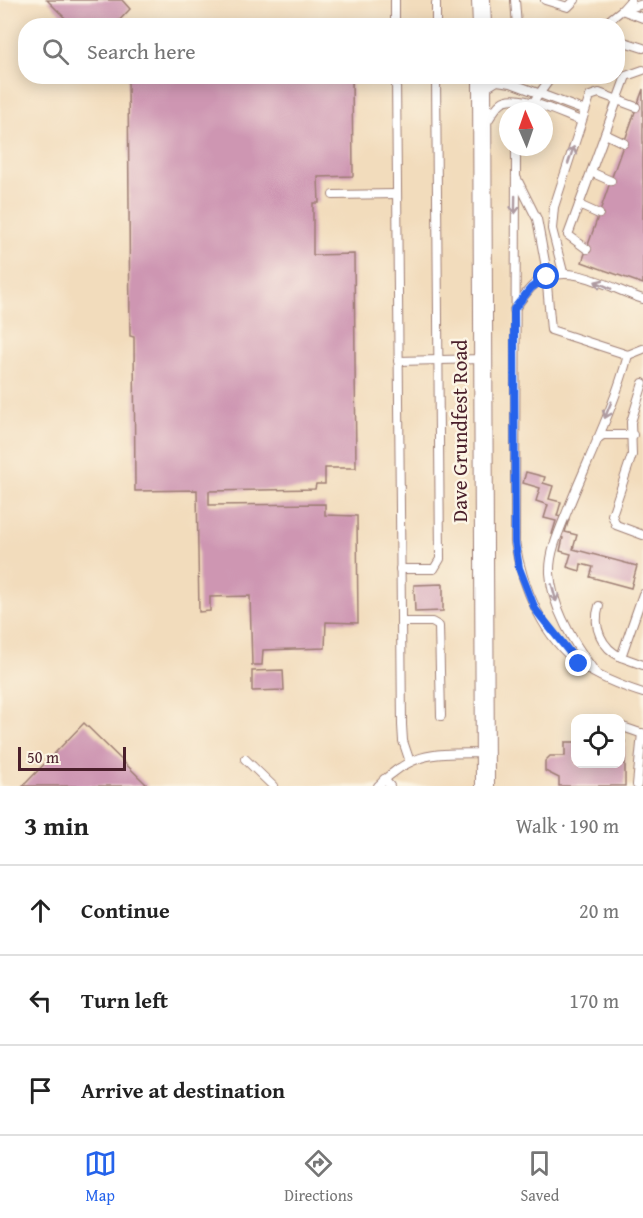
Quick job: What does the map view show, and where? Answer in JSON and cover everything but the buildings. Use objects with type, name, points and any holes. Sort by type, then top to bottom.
[{"type":"street","points":[[481,0],[482,18]]},
{"type":"street","name":"Dave Grundfest Road","points":[[482,84],[485,786]]},
{"type":"lane","points":[[395,0],[395,18]]},
{"type":"lane","points":[[515,0],[516,18]]},
{"type":"lane","points":[[545,0],[568,7],[575,0]]},
{"type":"lane","points":[[612,18],[631,0]]},
{"type":"lane","points":[[436,3],[436,18]]},
{"type":"lane","points":[[622,10],[642,4]]},
{"type":"lane","points":[[622,10],[643,18]]},
{"type":"lane","points":[[625,42],[643,48]]},
{"type":"lane","points":[[625,79],[626,76],[643,70]]},
{"type":"lane","points":[[396,84],[402,731],[410,762]]},
{"type":"lane","points":[[400,570],[434,568],[440,562],[436,84]]},
{"type":"lane","points":[[513,84],[537,95],[583,110]]},
{"type":"lane","points":[[532,102],[546,84]]},
{"type":"lane","points":[[587,249],[568,235],[623,84]]},
{"type":"lane","points":[[563,272],[552,229],[554,207],[583,110],[590,96],[599,93],[636,107]]},
{"type":"lane","points":[[502,102],[510,99],[521,99],[524,102]]},
{"type":"lane","points":[[482,129],[499,106]]},
{"type":"lane","points":[[553,113],[581,121]]},
{"type":"lane","points":[[605,134],[624,142]]},
{"type":"lane","points":[[516,156],[515,542],[519,568],[525,590],[547,626],[579,664],[598,675],[643,693]]},
{"type":"lane","points":[[591,172],[611,181]]},
{"type":"lane","points":[[515,176],[537,219],[547,277],[551,330],[628,355],[643,349]]},
{"type":"lane","points":[[333,195],[397,194]]},
{"type":"lane","points":[[579,205],[599,214]]},
{"type":"lane","points":[[514,309],[531,288],[547,277],[563,272],[589,278],[643,299]]},
{"type":"lane","points":[[598,675],[580,652],[560,615],[550,575],[550,564],[558,536],[628,355]]},
{"type":"lane","points":[[398,361],[483,359]]},
{"type":"lane","points":[[643,383],[632,416],[631,461],[612,521],[616,525],[643,535]]},
{"type":"lane","points":[[597,439],[603,435],[633,438],[643,446]]},
{"type":"lane","points":[[621,657],[643,594]]},
{"type":"lane","points":[[599,606],[596,619],[601,638],[613,653],[643,665]]},
{"type":"lane","points":[[401,622],[432,622],[439,626],[441,716]]},
{"type":"lane","points":[[625,727],[643,734],[638,785]]},
{"type":"lane","points":[[378,786],[396,767],[428,754],[484,753]]},
{"type":"lane","points":[[245,759],[273,786]]},
{"type":"lane","points":[[384,780],[390,786]]},
{"type":"route","points":[[547,277],[538,281],[514,309],[515,542],[525,590],[535,609],[561,645],[579,664]]}]
